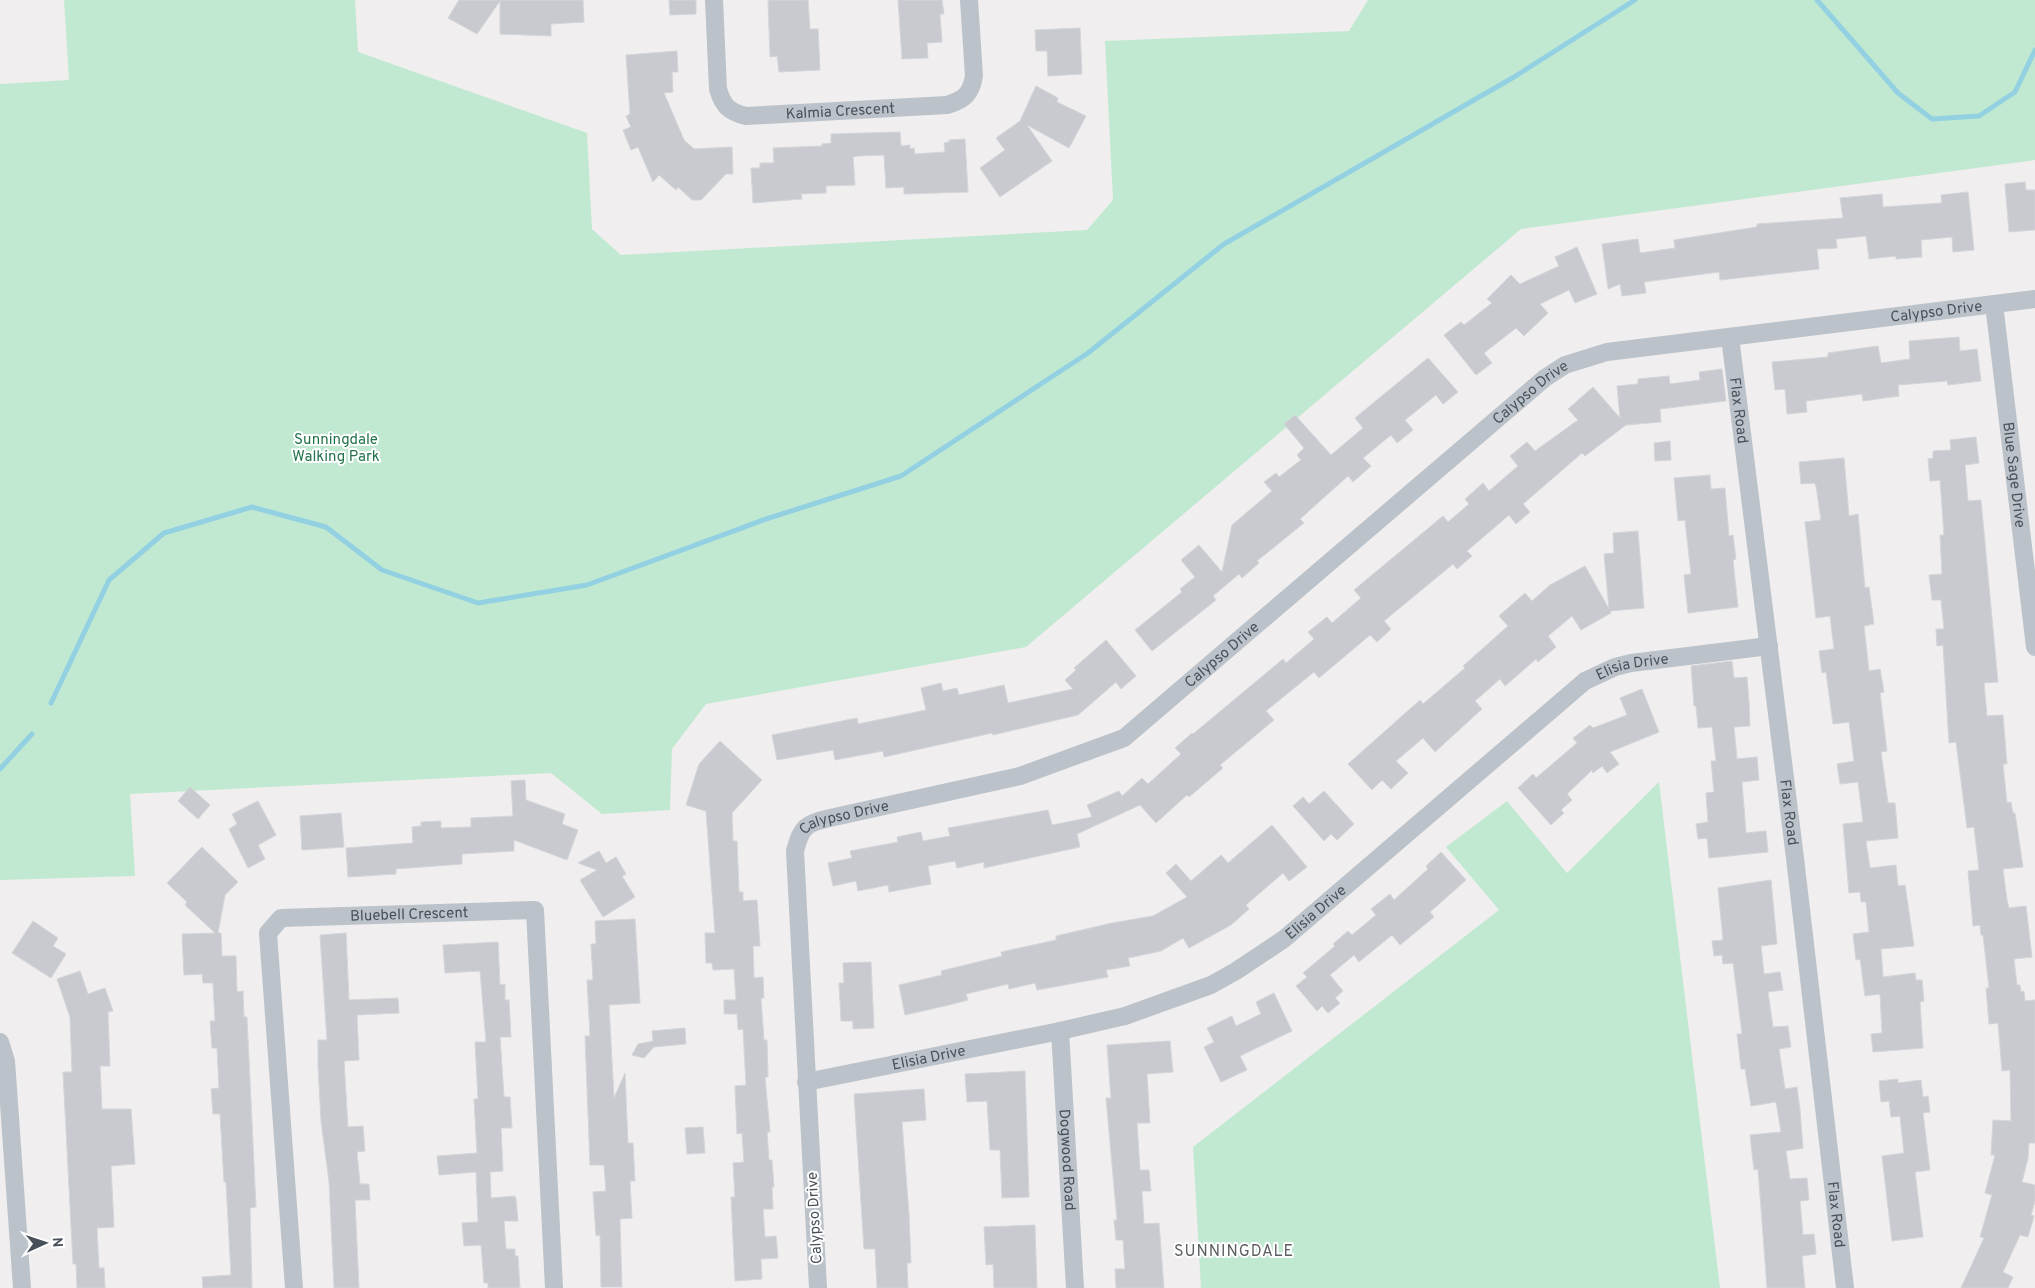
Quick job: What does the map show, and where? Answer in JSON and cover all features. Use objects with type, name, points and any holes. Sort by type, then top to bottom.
[{"type":"street","name":"Kalmia Crescent","points":[[714,0],[718,89],[721,100],[727,109],[746,116],[947,105],[958,102],[967,96],[972,87],[974,76],[969,0]]},
{"type":"street","name":"Calypso Drive","points":[[818,1288],[795,851],[798,836],[806,825],[823,819],[1020,776],[1124,738],[1545,378],[1565,364],[1608,352],[2035,299]]},
{"type":"street","name":"Blue Sage Drive","points":[[1994,304],[2035,647]]},
{"type":"street","name":"Flax Road","points":[[1730,338],[1769,646],[1845,1288]]},
{"type":"street","name":"Elisia Drive","points":[[806,1082],[1060,1031],[1125,1016],[1184,996],[1228,976],[1291,933],[1585,682],[1599,673],[1631,663],[1769,646]]},
{"type":"street","name":"Bluebell Crescent","points":[[294,1288],[268,934],[281,918],[535,910],[554,1288]]},
{"type":"street","name":"Dogwood Road","points":[[1060,1031],[1074,1288]]},
{"type":"street","points":[[0,1042],[6,1061],[22,1288]]},
{"type":"green space","name":"Sunningdale Walking Park","points":[[64,0],[355,0],[358,52],[587,133],[592,229],[621,255],[1087,230],[1113,200],[1105,41],[1349,31],[1368,0],[2035,0],[2035,160],[1521,229],[1026,647],[706,704],[672,749],[670,810],[602,814],[551,773],[130,794],[135,876],[0,880],[0,84],[69,80]]},
{"type":"green space","points":[[1659,782],[1720,1288],[1201,1288],[1193,1147],[1499,910],[1446,847],[1507,801],[1567,873]]},
{"type":"building","points":[[459,0],[583,0],[584,22],[551,24],[551,36],[500,34],[500,1],[477,34],[448,18]]},
{"type":"building","points":[[669,0],[696,0],[696,14],[670,15]]},
{"type":"building","points":[[768,0],[808,0],[810,29],[818,29],[820,70],[779,72],[777,56],[770,57]]},
{"type":"building","points":[[898,0],[942,0],[944,14],[940,14],[942,42],[927,43],[928,58],[902,59]]},
{"type":"building","points":[[1080,28],[1082,74],[1048,76],[1047,51],[1036,51],[1035,30]]},
{"type":"building","points":[[677,51],[678,72],[672,72],[673,92],[664,93],[684,140],[694,149],[732,147],[733,174],[726,174],[701,200],[692,200],[678,187],[676,190],[659,175],[653,182],[638,147],[631,150],[623,130],[631,127],[626,116],[630,114],[626,55]]},
{"type":"building","points":[[1036,86],[1058,98],[1057,102],[1086,116],[1069,148],[1027,125],[1052,161],[1000,197],[980,168],[1005,150],[996,138],[1020,121]]},
{"type":"building","points":[[900,132],[901,146],[910,145],[910,149],[914,148],[915,154],[945,152],[944,143],[949,142],[949,140],[965,139],[968,192],[904,194],[904,187],[886,188],[884,155],[858,156],[853,157],[855,185],[826,186],[826,193],[801,194],[802,199],[753,203],[751,168],[760,168],[760,163],[774,163],[773,148],[822,146],[822,144],[831,143],[831,134]]},
{"type":"building","points":[[2025,182],[2026,190],[2035,190],[2035,230],[2009,232],[2005,184]]},
{"type":"building","points":[[1968,192],[1974,250],[1953,252],[1952,237],[1921,240],[1922,257],[1896,259],[1896,256],[1869,259],[1866,236],[1836,239],[1837,248],[1817,249],[1819,269],[1720,280],[1719,272],[1644,282],[1646,293],[1622,296],[1620,284],[1608,289],[1602,244],[1638,239],[1640,253],[1675,248],[1674,240],[1757,227],[1757,224],[1843,218],[1840,198],[1882,194],[1883,207],[1942,203],[1941,195]]},
{"type":"building","points":[[1577,247],[1597,294],[1575,303],[1569,290],[1540,304],[1548,313],[1524,336],[1516,328],[1484,353],[1492,363],[1476,375],[1444,335],[1461,322],[1464,325],[1492,303],[1487,299],[1511,275],[1520,284],[1559,266],[1555,257]]},
{"type":"building","points":[[1959,337],[1960,351],[1977,349],[1981,381],[1948,385],[1947,381],[1898,385],[1899,396],[1863,401],[1862,394],[1806,401],[1807,412],[1787,414],[1785,389],[1775,390],[1772,362],[1828,357],[1828,353],[1878,346],[1881,363],[1910,359],[1909,341]]},
{"type":"building","points":[[1428,358],[1458,392],[1443,404],[1436,395],[1405,420],[1413,430],[1397,443],[1391,435],[1363,458],[1371,466],[1353,482],[1348,476],[1300,519],[1304,523],[1257,561],[1259,563],[1242,578],[1239,574],[1213,596],[1216,600],[1152,651],[1135,630],[1182,592],[1180,589],[1195,577],[1181,560],[1199,545],[1222,572],[1232,525],[1272,491],[1264,482],[1276,473],[1279,477],[1301,460],[1297,455],[1304,448],[1284,424],[1295,415],[1331,455],[1363,428],[1355,418]]},
{"type":"building","points":[[1722,369],[1726,401],[1660,409],[1661,422],[1626,425],[1585,456],[1582,453],[1523,504],[1530,512],[1516,524],[1509,515],[1467,551],[1472,556],[1457,569],[1453,564],[1384,621],[1391,629],[1377,642],[1370,635],[1319,678],[1314,672],[1266,711],[1274,720],[1220,765],[1223,768],[1189,797],[1187,795],[1156,823],[1140,805],[1077,834],[1080,847],[984,868],[984,862],[957,868],[955,861],[928,866],[931,884],[889,892],[888,885],[858,891],[856,881],[833,886],[828,863],[852,858],[850,851],[898,842],[897,837],[921,832],[923,841],[950,836],[948,828],[1048,810],[1052,825],[1092,817],[1087,805],[1119,791],[1122,796],[1142,778],[1148,784],[1181,754],[1175,748],[1192,733],[1283,659],[1286,663],[1314,639],[1308,632],[1327,617],[1332,623],[1361,598],[1354,590],[1443,516],[1448,522],[1469,504],[1465,499],[1483,483],[1489,491],[1518,466],[1510,456],[1527,442],[1535,451],[1578,420],[1568,409],[1593,387],[1620,418],[1617,386],[1638,384],[1638,379],[1669,376],[1670,384],[1700,380],[1699,372]]},
{"type":"building","points":[[1976,437],[1979,463],[1965,465],[1968,501],[1981,500],[1998,682],[1984,683],[1987,716],[2003,715],[2007,764],[2003,764],[2007,803],[2011,802],[2013,813],[2015,813],[2023,867],[2003,869],[2009,908],[2026,906],[2032,957],[2014,959],[2017,985],[2020,985],[2021,992],[2024,991],[2025,1001],[2035,1000],[2035,1143],[2029,1143],[2028,1158],[2022,1182],[2035,1185],[2035,1201],[2031,1215],[2034,1216],[2028,1237],[2020,1235],[2003,1272],[2013,1277],[2008,1288],[1961,1288],[1984,1238],[1980,1237],[1992,1195],[1985,1193],[1995,1155],[1991,1155],[1993,1120],[2011,1121],[2010,1070],[2002,1071],[1998,1023],[1989,1024],[1986,988],[1989,988],[1983,935],[1981,935],[1980,925],[1973,926],[1968,871],[1979,870],[1974,827],[1967,828],[1956,742],[1949,743],[1943,645],[1937,646],[1936,629],[1944,629],[1941,600],[1932,600],[1929,575],[1942,574],[1940,535],[1944,535],[1940,480],[1930,481],[1928,459],[1933,458],[1933,451],[1951,450],[1950,440]]},
{"type":"building","points":[[1670,441],[1671,460],[1655,461],[1654,443]]},
{"type":"building","points":[[1844,458],[1849,516],[1858,514],[1865,588],[1869,587],[1874,624],[1864,626],[1869,671],[1880,669],[1884,692],[1880,693],[1887,751],[1881,752],[1888,803],[1895,803],[1898,838],[1866,841],[1870,868],[1896,865],[1898,886],[1905,885],[1914,946],[1881,949],[1883,977],[1915,973],[1916,980],[1922,980],[1924,1001],[1920,1002],[1923,1048],[1873,1052],[1871,1034],[1882,1033],[1880,994],[1865,996],[1860,959],[1856,960],[1853,934],[1869,932],[1866,902],[1861,902],[1860,892],[1849,893],[1843,824],[1863,822],[1858,782],[1840,784],[1837,764],[1854,761],[1849,722],[1833,724],[1826,672],[1822,673],[1819,651],[1834,649],[1830,616],[1816,618],[1805,522],[1821,520],[1816,486],[1814,483],[1801,484],[1799,462]]},
{"type":"building","points":[[1710,475],[1711,489],[1725,488],[1729,536],[1733,535],[1736,559],[1733,560],[1738,607],[1688,613],[1684,575],[1691,574],[1685,520],[1678,521],[1674,478]]},
{"type":"building","points":[[1638,531],[1644,608],[1610,611],[1611,613],[1581,630],[1572,616],[1548,636],[1556,647],[1538,662],[1536,659],[1505,686],[1500,679],[1475,701],[1482,709],[1435,752],[1423,738],[1396,761],[1408,773],[1391,789],[1382,780],[1372,790],[1348,764],[1420,700],[1423,704],[1465,668],[1463,666],[1508,626],[1499,616],[1525,593],[1532,601],[1550,585],[1585,566],[1609,609],[1604,554],[1614,553],[1613,533]]},
{"type":"building","points":[[1106,640],[1136,676],[1121,689],[1116,682],[1078,715],[993,735],[992,733],[884,757],[883,751],[835,760],[833,750],[777,760],[772,735],[857,718],[858,724],[926,710],[921,688],[941,683],[943,691],[957,688],[959,695],[1004,685],[1008,703],[1073,689],[1065,680],[1076,670],[1074,668]]},
{"type":"building","points":[[1732,661],[1734,678],[1747,677],[1749,702],[1750,726],[1734,727],[1737,759],[1757,757],[1759,780],[1742,782],[1746,833],[1766,831],[1768,852],[1709,858],[1707,838],[1698,839],[1696,824],[1708,822],[1706,793],[1714,792],[1711,761],[1716,761],[1712,727],[1698,728],[1696,706],[1694,706],[1691,666]]},
{"type":"building","points":[[1642,689],[1659,732],[1610,752],[1619,764],[1607,773],[1602,766],[1593,773],[1592,770],[1567,794],[1572,800],[1561,810],[1564,813],[1551,825],[1518,788],[1533,774],[1536,778],[1577,743],[1573,738],[1590,725],[1593,728],[1627,715],[1620,698]]},
{"type":"building","points":[[720,741],[762,780],[732,813],[733,841],[737,841],[739,892],[743,892],[743,901],[757,900],[760,946],[753,946],[754,978],[763,977],[764,998],[761,998],[764,1040],[767,1040],[768,1077],[765,1077],[770,1132],[767,1132],[769,1160],[772,1160],[774,1187],[772,1187],[773,1209],[763,1209],[765,1237],[776,1236],[778,1258],[761,1259],[762,1279],[735,1281],[731,1197],[735,1197],[733,1163],[744,1162],[742,1133],[737,1134],[735,1086],[746,1085],[743,1029],[738,1030],[737,1014],[724,1014],[724,1000],[736,1000],[734,969],[713,970],[712,963],[706,963],[705,933],[715,933],[706,811],[686,805],[699,764]]},
{"type":"building","points":[[525,780],[526,800],[565,814],[562,824],[578,830],[567,860],[514,840],[514,851],[462,854],[462,864],[396,869],[396,874],[348,877],[346,848],[413,843],[412,827],[421,826],[421,822],[441,821],[441,828],[471,827],[471,818],[513,816],[511,781]]},
{"type":"building","points":[[190,787],[210,805],[198,819],[178,801]]},
{"type":"building","points":[[1324,791],[1354,824],[1337,840],[1331,834],[1324,841],[1293,806],[1303,797],[1309,804]]},
{"type":"building","points":[[258,801],[276,835],[258,845],[265,859],[248,868],[229,829],[237,824],[232,814]]},
{"type":"building","points":[[341,813],[344,847],[302,850],[300,816]]},
{"type":"building","points":[[1272,825],[1307,867],[1289,881],[1283,873],[1246,905],[1249,909],[1231,925],[1189,948],[1183,938],[1161,951],[1128,958],[1130,966],[1106,970],[1108,977],[1037,990],[1035,983],[1009,989],[1008,984],[966,994],[968,1000],[905,1015],[899,985],[942,975],[941,971],[1002,956],[1001,952],[1056,940],[1056,936],[1153,916],[1187,897],[1166,873],[1176,864],[1191,881],[1221,855],[1228,863]]},
{"type":"building","points":[[202,847],[238,882],[225,895],[218,933],[221,933],[222,956],[236,956],[237,992],[243,991],[244,1017],[247,1017],[256,1207],[250,1208],[252,1288],[203,1288],[202,1277],[231,1275],[226,1182],[224,1182],[220,1114],[213,1114],[211,1089],[219,1088],[217,1048],[212,1048],[210,1021],[215,1021],[213,983],[203,983],[202,974],[184,975],[182,934],[215,933],[185,905],[187,902],[167,883]]},
{"type":"building","points":[[599,851],[606,863],[616,857],[626,874],[622,876],[635,897],[603,917],[580,880],[597,870],[578,863]]},
{"type":"building","points":[[1441,852],[1466,880],[1430,912],[1434,917],[1400,945],[1392,935],[1359,962],[1354,955],[1330,975],[1343,991],[1335,998],[1340,1003],[1328,1013],[1322,1006],[1317,1011],[1296,986],[1307,977],[1303,973],[1335,946],[1333,944],[1348,931],[1352,935],[1376,915],[1371,909],[1390,894],[1394,900],[1428,869],[1426,866]]},
{"type":"building","points":[[1771,880],[1777,944],[1761,946],[1764,974],[1780,972],[1783,990],[1768,992],[1773,1027],[1788,1026],[1791,1047],[1779,1049],[1785,1089],[1797,1087],[1800,1110],[1803,1148],[1786,1151],[1790,1179],[1807,1178],[1809,1200],[1800,1201],[1803,1235],[1814,1234],[1816,1254],[1802,1256],[1805,1288],[1767,1288],[1758,1169],[1754,1170],[1750,1135],[1781,1132],[1776,1102],[1751,1106],[1745,1069],[1741,1069],[1737,1034],[1742,1034],[1733,963],[1723,964],[1722,955],[1714,956],[1712,941],[1723,940],[1718,888]]},
{"type":"building","points":[[635,919],[640,1003],[609,1005],[614,1098],[625,1073],[628,1143],[633,1143],[635,1181],[630,1181],[632,1218],[620,1219],[622,1287],[601,1287],[600,1235],[596,1236],[593,1192],[606,1191],[604,1165],[590,1165],[585,1036],[590,1036],[587,980],[593,980],[591,944],[596,944],[595,921]]},
{"type":"building","points":[[33,921],[58,938],[53,946],[66,954],[51,978],[12,953]]},
{"type":"building","points":[[346,933],[349,1000],[398,998],[399,1013],[357,1015],[359,1060],[344,1061],[348,1127],[363,1126],[365,1151],[357,1152],[360,1184],[369,1184],[370,1200],[355,1200],[359,1288],[334,1288],[329,1181],[321,1121],[318,1065],[318,1040],[327,1040],[320,935]]},
{"type":"building","points":[[498,942],[500,985],[505,984],[505,1000],[509,1000],[511,1037],[500,1037],[504,1097],[510,1097],[512,1128],[501,1128],[503,1171],[490,1172],[491,1198],[515,1196],[516,1199],[518,1221],[504,1221],[506,1249],[515,1249],[515,1256],[518,1256],[520,1288],[488,1288],[488,1283],[484,1283],[481,1245],[464,1246],[462,1223],[478,1222],[476,1172],[439,1175],[437,1156],[477,1153],[474,1099],[478,1099],[475,1042],[486,1042],[480,971],[445,973],[443,945]]},
{"type":"building","points":[[871,962],[874,1028],[853,1029],[853,1021],[841,1021],[839,983],[844,983],[843,963]]},
{"type":"building","points":[[80,971],[88,994],[105,988],[113,1011],[108,1012],[110,1066],[100,1066],[102,1109],[131,1109],[135,1164],[111,1166],[114,1227],[97,1228],[99,1268],[104,1268],[105,1288],[77,1288],[76,1264],[73,1264],[63,1072],[72,1072],[70,1017],[57,979]]},
{"type":"building","points":[[1274,993],[1292,1031],[1240,1056],[1247,1070],[1221,1082],[1204,1047],[1214,1042],[1207,1028],[1232,1016],[1236,1026],[1261,1014],[1256,1002]]},
{"type":"building","points":[[685,1028],[686,1044],[654,1047],[644,1058],[632,1055],[638,1044],[653,1041],[652,1031]]},
{"type":"building","points":[[1170,1041],[1173,1072],[1147,1074],[1150,1123],[1137,1123],[1140,1170],[1149,1170],[1151,1191],[1142,1191],[1144,1224],[1159,1223],[1164,1288],[1116,1288],[1115,1269],[1125,1269],[1123,1240],[1116,1240],[1114,1220],[1117,1220],[1106,1098],[1111,1098],[1107,1045]]},
{"type":"building","points":[[1025,1071],[1029,1197],[1002,1198],[1000,1150],[990,1150],[987,1101],[967,1102],[965,1074]]},
{"type":"building","points":[[1898,1079],[1898,1083],[1921,1080],[1923,1097],[1928,1096],[1930,1112],[1923,1113],[1930,1170],[1915,1172],[1923,1237],[1892,1241],[1882,1156],[1904,1153],[1900,1116],[1891,1117],[1889,1101],[1881,1102],[1879,1081]]},
{"type":"building","points":[[924,1089],[926,1120],[902,1122],[911,1263],[907,1263],[908,1288],[877,1288],[875,1249],[864,1249],[854,1094]]},
{"type":"building","points":[[703,1127],[705,1153],[687,1154],[685,1128]]},
{"type":"building","points":[[1035,1225],[1037,1288],[994,1288],[993,1264],[986,1265],[984,1227]]},
{"type":"waterway","points":[[51,703],[109,580],[164,533],[252,507],[326,527],[382,570],[478,603],[587,585],[766,519],[901,476],[1088,353],[1224,244],[1514,77],[1635,0]]},
{"type":"waterway","points":[[1817,0],[1898,93],[1932,119],[1979,116],[2015,92],[2035,50]]},
{"type":"waterway","points":[[0,769],[32,734]]},
{"type":"district","name":"SUNNINGDALE","points":[[1234,1250]]}]
